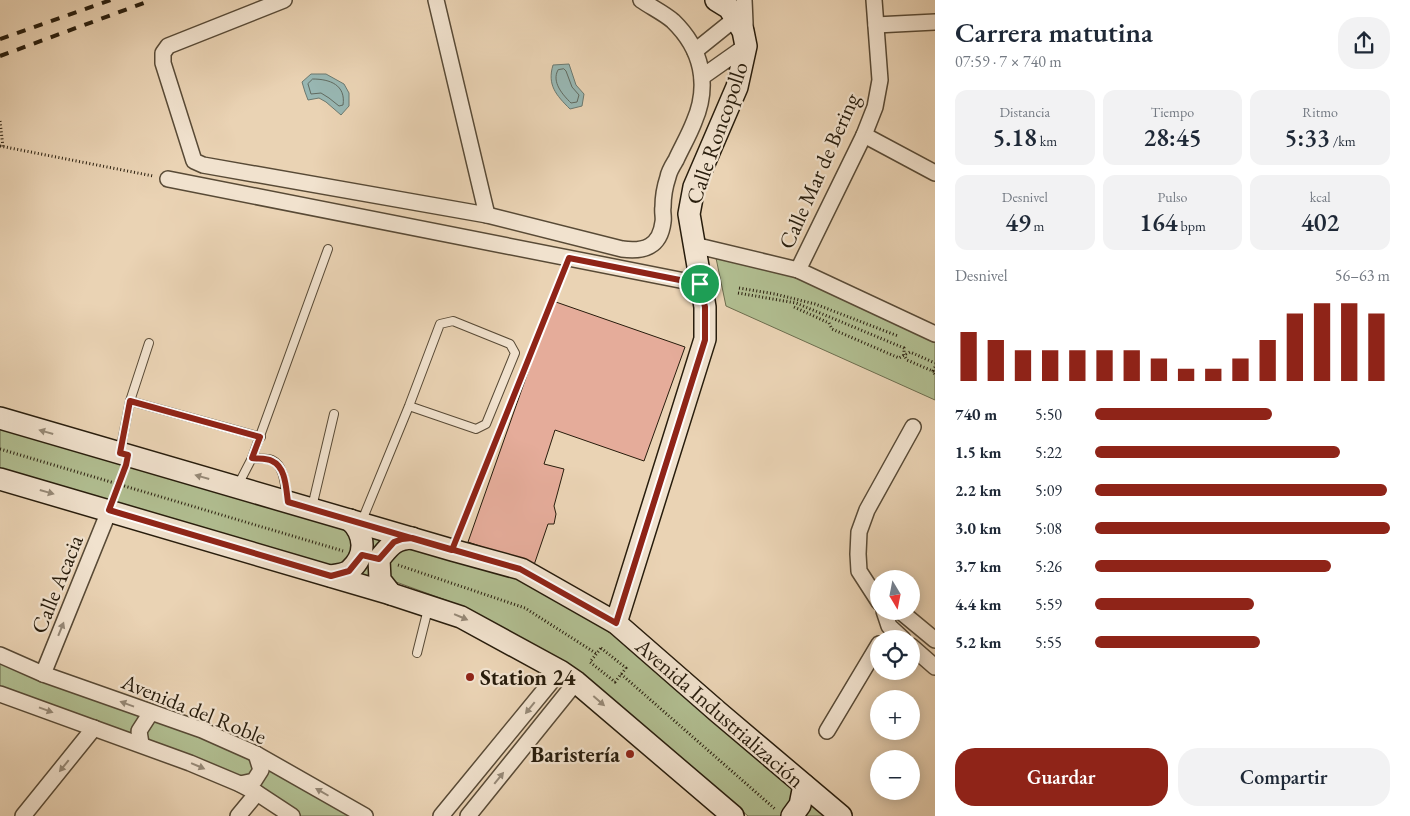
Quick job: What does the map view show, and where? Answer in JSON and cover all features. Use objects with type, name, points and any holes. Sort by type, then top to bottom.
[{"type":"street","points":[[284,0],[168,46],[163,53],[163,63],[194,161],[204,165],[487,215],[622,249],[634,250],[645,248],[655,243],[661,234],[668,176],[695,120],[702,99],[702,77],[695,50],[673,22],[641,0]]},
{"type":"street","points":[[436,0],[487,215]]},
{"type":"street","name":"Calle Roncopollo","points":[[616,623],[705,340],[705,307],[689,214],[694,187],[737,87],[746,46],[740,9],[729,8],[716,0]]},
{"type":"street","name":"Calle Mar de Bering","points":[[798,270],[864,135],[875,107],[880,80],[874,0]]},
{"type":"street","points":[[695,50],[740,9]]},
{"type":"street","points":[[876,24],[935,22]]},
{"type":"street","points":[[702,77],[746,46]]},
{"type":"street","points":[[864,135],[935,173]]},
{"type":"street","points":[[168,179],[700,284]]},
{"type":"street","points":[[694,245],[798,270],[935,334]]},
{"type":"street","name":"Avenida Industrialización","points":[[0,418],[520,569],[616,623],[841,816]]},
{"type":"street","points":[[870,588],[859,571],[858,532],[867,510],[913,427]]},
{"type":"street","points":[[0,479],[461,616],[568,676],[732,816]]},
{"type":"street","name":"Calle Acacia","points":[[43,674],[109,510]]},
{"type":"street","points":[[355,521],[380,580],[391,594]]},
{"type":"street","points":[[331,576],[349,571],[394,542],[412,538]]},
{"type":"street","points":[[911,620],[935,640]]},
{"type":"street","points":[[920,654],[935,667]]},
{"type":"street","name":"Avenida del Roble","points":[[0,655],[43,674],[202,730],[256,754],[365,816]]},
{"type":"street","points":[[827,731],[870,659]]},
{"type":"street","points":[[441,816],[568,676]]},
{"type":"street","points":[[468,816],[568,676]]},
{"type":"street","points":[[0,694],[190,762],[240,784],[292,816]]},
{"type":"street","points":[[141,744],[139,731],[152,713]]},
{"type":"street","points":[[23,816],[94,728]]},
{"type":"street","points":[[240,784],[254,781],[261,770],[256,754]]},
{"type":"street","points":[[787,815],[800,805],[804,785]]},
{"type":"street","points":[[238,816],[257,793]]},
{"type":"lane","points":[[238,487],[260,437],[328,249]]},
{"type":"lane","points":[[355,521],[409,406],[440,324],[453,321],[510,344],[515,353],[486,424],[476,429],[409,406]]},
{"type":"lane","points":[[124,454],[130,401],[149,343]]},
{"type":"lane","points":[[130,401],[260,437]]},
{"type":"lane","points":[[312,508],[334,414]]},
{"type":"lane","points":[[252,458],[272,460],[281,469],[288,502]]},
{"type":"lane","points":[[417,652],[429,606]]},
{"type":"path","points":[[0,121],[2,146],[168,179]]},
{"type":"path","points":[[452,550],[569,258]]},
{"type":"path","points":[[739,288],[775,294],[815,304],[899,336]]},
{"type":"path","points":[[738,294],[796,303],[904,348],[904,355],[907,360],[935,371]]},
{"type":"path","points":[[794,307],[828,322],[832,329],[899,358],[910,352],[935,363]]},
{"type":"path","points":[[0,449],[387,561],[525,608],[597,654]]},
{"type":"path","points":[[109,510],[126,465],[124,454]]},
{"type":"path","points":[[601,648],[626,668],[621,674],[615,682],[590,662],[601,648]]},
{"type":"path","points":[[621,674],[787,815]]},
{"type":"green space","points":[[716,258],[795,276],[935,341],[935,400],[726,306]]},
{"type":"green space","points":[[0,429],[352,530],[356,553],[346,567],[335,567],[0,469]]},
{"type":"green space","points":[[366,535],[388,541],[375,580],[353,572]]},
{"type":"green space","points":[[402,546],[517,578],[609,631],[796,791],[785,816],[748,816],[583,674],[465,607],[385,578],[383,560]]},
{"type":"green space","points":[[0,655],[202,730],[365,816],[292,816],[257,793],[0,694]]},
{"type":"green space","points":[[805,800],[825,816],[798,816]]},
{"type":"water","points":[[569,64],[576,85],[584,94],[582,106],[570,109],[557,94],[551,78],[553,65]]},
{"type":"water","points":[[311,74],[326,74],[344,84],[349,93],[349,106],[341,115],[319,98],[308,100],[302,82]]},
{"type":"building","points":[[553,301],[685,347],[644,461],[555,430],[544,464],[564,469],[554,506],[556,514],[554,524],[548,524],[534,565],[468,542]]},
{"type":"railway","points":[[0,39],[111,0]]},
{"type":"railway","points":[[0,56],[152,0]]},
{"type":"place","name":"Station 24","points":[[470,677]]},
{"type":"place","name":"Baristería","points":[[630,754]]},
{"type":"route","points":[[700,284],[569,258],[452,550],[412,538],[288,502],[281,469],[272,460],[252,458],[260,437],[130,401],[120,453],[128,455],[109,510],[331,576],[349,571],[362,555],[379,559],[394,542],[412,538],[452,550],[520,569],[616,623],[705,340],[705,307],[700,284]]}]
